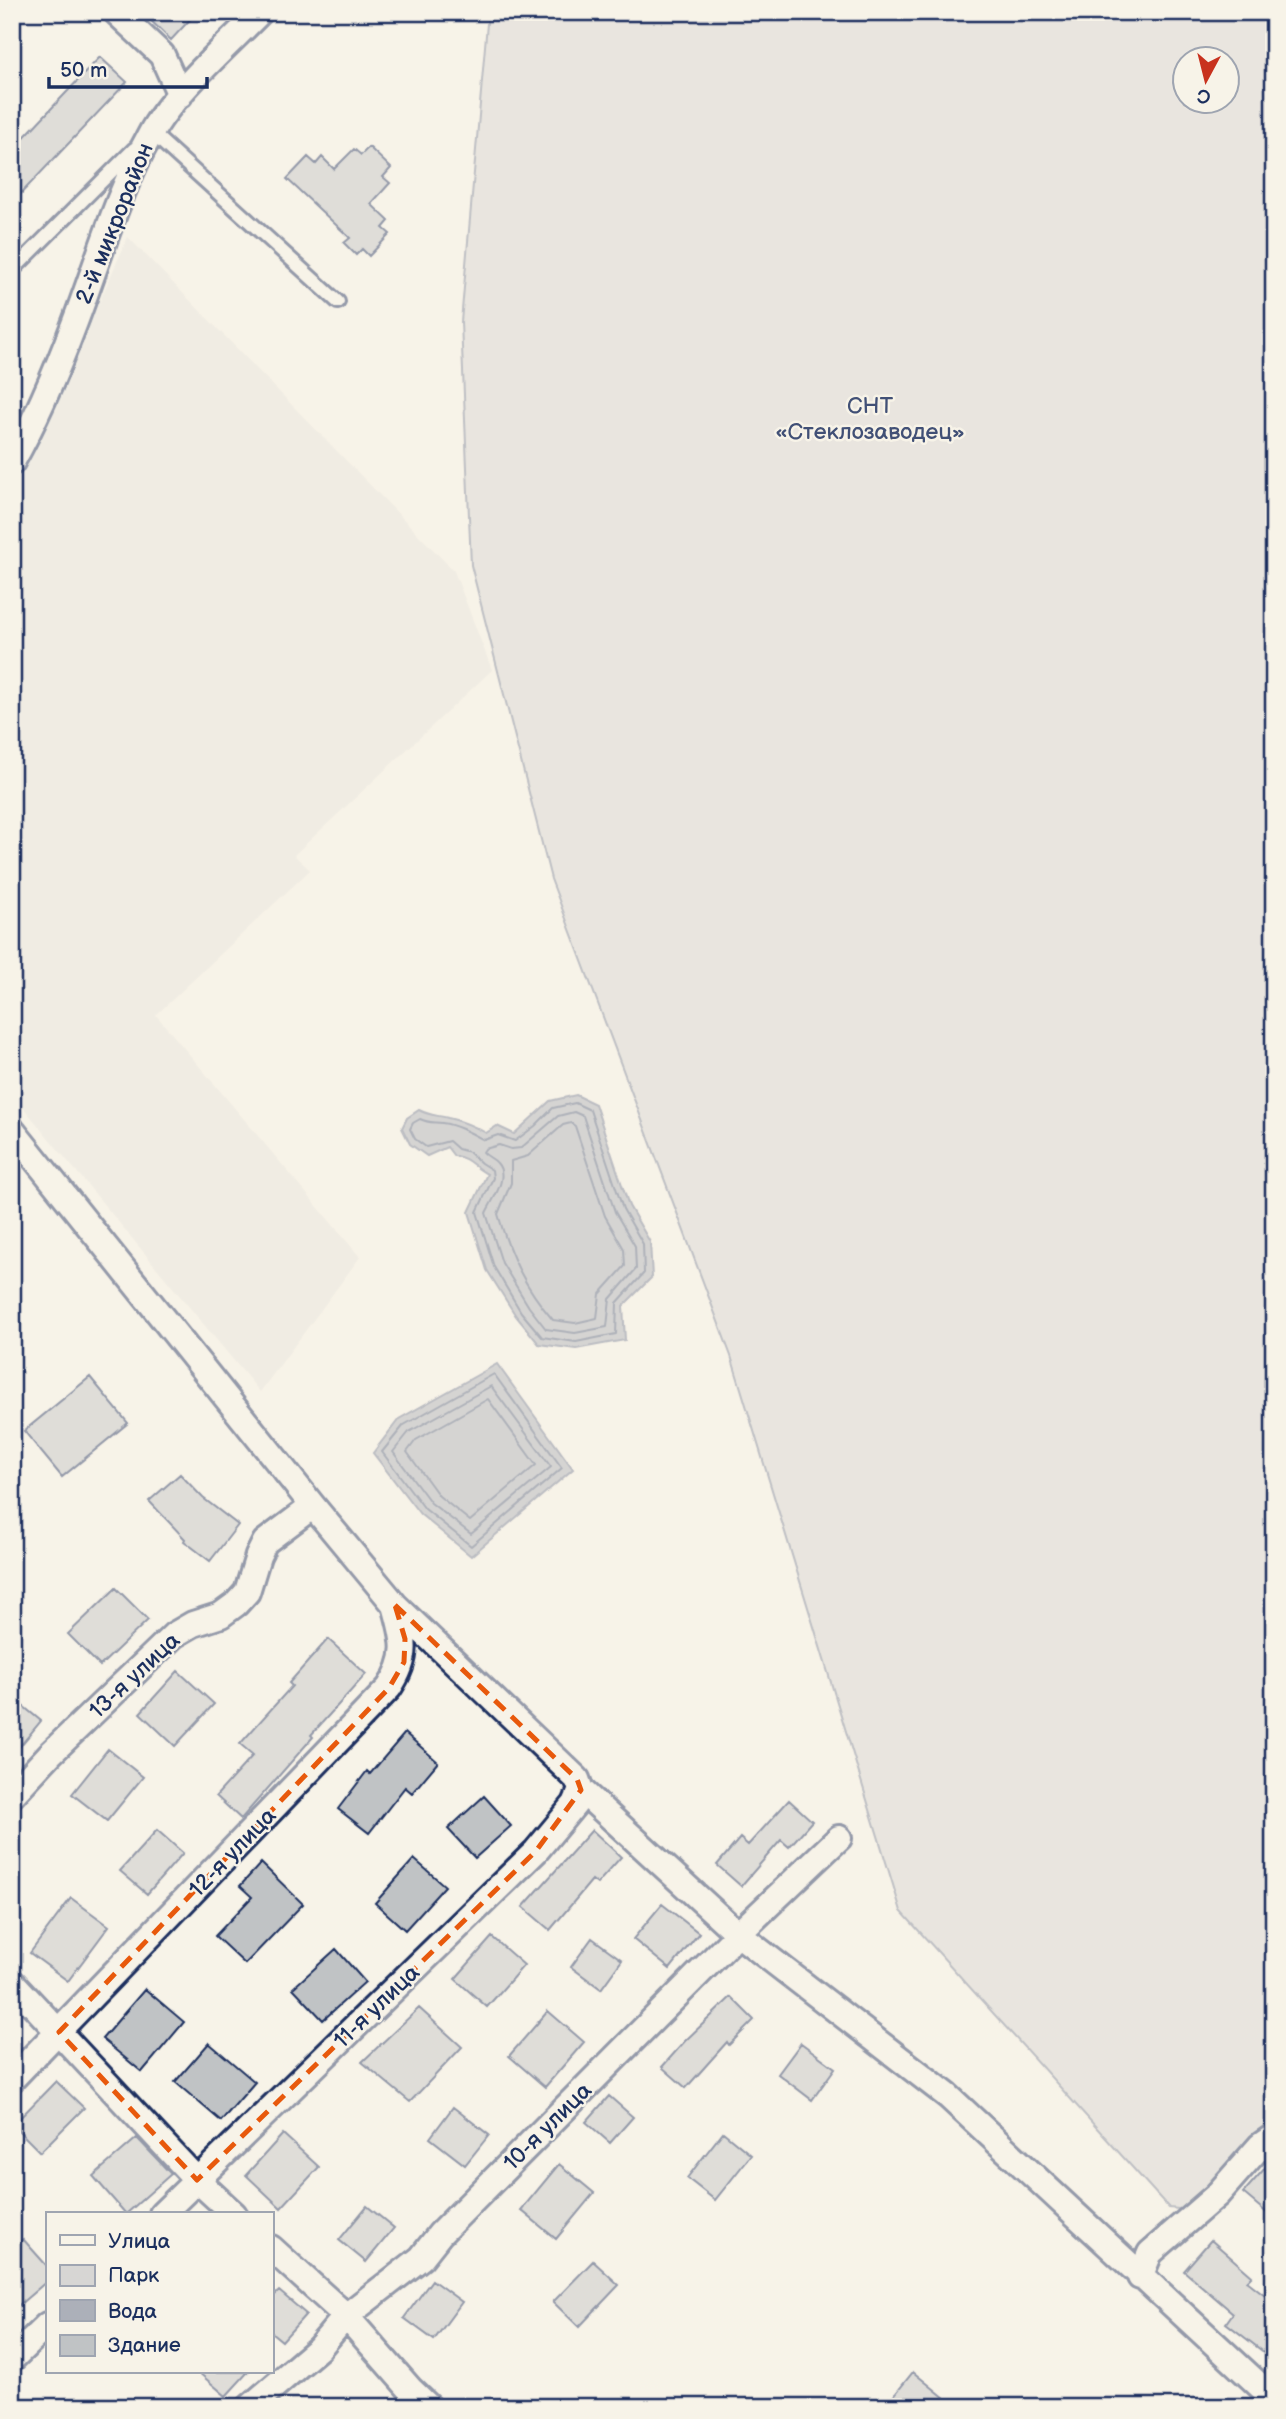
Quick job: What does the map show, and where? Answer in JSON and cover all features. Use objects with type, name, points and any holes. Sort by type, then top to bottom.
[{"type":"street","points":[[116,12],[162,55],[180,95]]},
{"type":"street","name":"2-й микрорайон","points":[[12,463],[41,404],[75,323],[121,193],[151,132],[180,95],[260,12]]},
{"type":"street","points":[[12,1130],[395,1605],[577,1779],[581,1790],[738,1934],[948,2096],[1274,2399]]},
{"type":"street","name":"13-я улица","points":[[12,1796],[51,1753],[173,1636],[192,1624],[221,1615],[236,1604],[247,1592],[257,1556],[265,1542],[313,1506]]},
{"type":"street","name":"12-я улица","points":[[12,2079],[389,1688],[404,1662],[405,1639],[395,1605]]},
{"type":"street","name":"11-я улица","points":[[164,2212],[536,1851],[575,1804],[581,1790]]},
{"type":"street","name":"10-я улица","points":[[250,2407],[319,2348],[346,2316],[421,2258],[440,2234],[738,1934],[839,1838]]},
{"type":"street","points":[[12,1982],[197,2180],[232,2212]]},
{"type":"street","points":[[1140,2277],[1150,2253],[1217,2195],[1261,2145],[1274,2136]]},
{"type":"street","points":[[273,2250],[346,2316],[429,2407]]},
{"type":"street","points":[[12,2359],[46,2326]]},
{"type":"lane","points":[[12,271],[151,132],[338,302]]},
{"type":"highlighted area","points":[[395,1605],[577,1779],[581,1790],[536,1851],[197,2180],[59,2032],[389,1688],[404,1662],[405,1639]]},
{"type":"shaded area","points":[[128,237],[454,571],[492,670],[294,855],[310,870],[156,1015],[360,1257],[260,1392],[12,1094],[12,485],[50,413]]},
{"type":"green space","name":"СНТ «Стеклозаводец»","points":[[488,12],[1274,12],[1274,2112],[1208,2212],[1169,2208],[901,1911],[731,1356],[551,879],[471,565],[461,322]]},
{"type":"water","points":[[576,1095],[595,1104],[629,1206],[650,1242],[652,1277],[623,1306],[625,1340],[576,1349],[539,1344],[516,1316],[487,1270],[469,1212],[487,1174],[467,1160],[454,1156],[447,1147],[427,1156],[410,1144],[402,1128],[407,1118],[419,1110],[463,1122],[486,1133],[497,1126],[514,1134],[550,1101]]},
{"type":"water","points":[[497,1364],[573,1469],[471,1556],[420,1514],[373,1453],[399,1419]]},
{"type":"building","points":[[142,12],[197,12],[171,40]]},
{"type":"building","points":[[100,57],[127,82],[12,203],[12,150]]},
{"type":"building","points":[[369,147],[391,168],[383,177],[390,183],[371,204],[389,221],[383,228],[390,234],[369,256],[362,249],[356,255],[344,243],[350,238],[287,179],[308,157],[316,164],[322,157],[334,169],[354,149],[361,155]]},
{"type":"building","points":[[90,1377],[128,1423],[62,1477],[24,1431]]},
{"type":"building","points":[[180,1474],[203,1498],[238,1525],[210,1561],[184,1541],[149,1501]]},
{"type":"building","points":[[116,1588],[148,1620],[100,1666],[68,1634]]},
{"type":"building","points":[[328,1639],[366,1674],[241,1819],[216,1796],[253,1755],[240,1744],[292,1686],[289,1683]]},
{"type":"building","points":[[178,1671],[214,1704],[175,1746],[140,1713]]},
{"type":"building","points":[[12,1697],[41,1721],[12,1756]]},
{"type":"building","points":[[405,1733],[438,1762],[412,1793],[405,1787],[369,1833],[338,1809],[367,1771],[370,1774]]},
{"type":"building","points":[[108,1749],[143,1777],[107,1821],[72,1794]]},
{"type":"building","points":[[484,1796],[511,1826],[475,1858],[448,1829]]},
{"type":"building","points":[[789,1800],[812,1821],[789,1847],[781,1840],[741,1886],[717,1865],[740,1838],[748,1845]]},
{"type":"building","points":[[157,1830],[183,1853],[147,1894],[120,1871]]},
{"type":"building","points":[[592,1830],[621,1857],[597,1884],[592,1880],[550,1930],[523,1907]]},
{"type":"building","points":[[414,1859],[445,1886],[405,1930],[375,1903]]},
{"type":"building","points":[[261,1863],[303,1904],[245,1964],[215,1936],[252,1897],[240,1886]]},
{"type":"building","points":[[71,1898],[109,1926],[68,1981],[30,1953]]},
{"type":"building","points":[[662,1904],[699,1933],[670,1969],[633,1939]]},
{"type":"building","points":[[492,1937],[524,1965],[487,2007],[455,1979]]},
{"type":"building","points":[[592,1938],[622,1960],[601,1989],[571,1967]]},
{"type":"building","points":[[336,1949],[365,1982],[323,2020],[293,1988]]},
{"type":"building","points":[[145,1989],[184,2022],[142,2072],[102,2039]]},
{"type":"building","points":[[731,1997],[754,2020],[729,2045],[727,2042],[686,2088],[662,2067]]},
{"type":"building","points":[[419,2008],[462,2047],[410,2102],[362,2062]]},
{"type":"building","points":[[548,2011],[584,2042],[545,2087],[509,2056]]},
{"type":"building","points":[[209,2043],[255,2082],[221,2121],[175,2082]]},
{"type":"building","points":[[801,2043],[835,2068],[812,2100],[778,2074]]},
{"type":"building","points":[[56,2081],[84,2108],[40,2152],[13,2125]]},
{"type":"building","points":[[609,2096],[633,2117],[610,2143],[586,2122]]},
{"type":"building","points":[[453,2107],[489,2135],[465,2165],[430,2138]]},
{"type":"building","points":[[723,2132],[751,2155],[715,2200],[687,2178]]},
{"type":"building","points":[[283,2134],[319,2167],[281,2208],[246,2175]]},
{"type":"building","points":[[137,2138],[171,2174],[128,2212],[124,2212],[93,2176]]},
{"type":"building","points":[[1274,2158],[1274,2219],[1243,2193]]},
{"type":"building","points":[[559,2164],[594,2193],[556,2239],[521,2210]]},
{"type":"building","points":[[367,2206],[394,2228],[366,2262],[339,2240]]},
{"type":"building","points":[[23,2239],[46,2265],[46,2282],[12,2311],[12,2248]]},
{"type":"building","points":[[1211,2240],[1252,2276],[1247,2281],[1274,2302],[1274,2360],[1226,2323],[1233,2313],[1184,2271]]},
{"type":"building","points":[[593,2261],[619,2285],[579,2327],[553,2302]]},
{"type":"building","points":[[432,2280],[462,2302],[434,2340],[404,2318]]},
{"type":"building","points":[[279,2291],[306,2314],[282,2341],[273,2334],[273,2297]]},
{"type":"building","points":[[913,2372],[956,2407],[885,2407]]},
{"type":"building","points":[[200,2374],[246,2374],[226,2396]]}]
